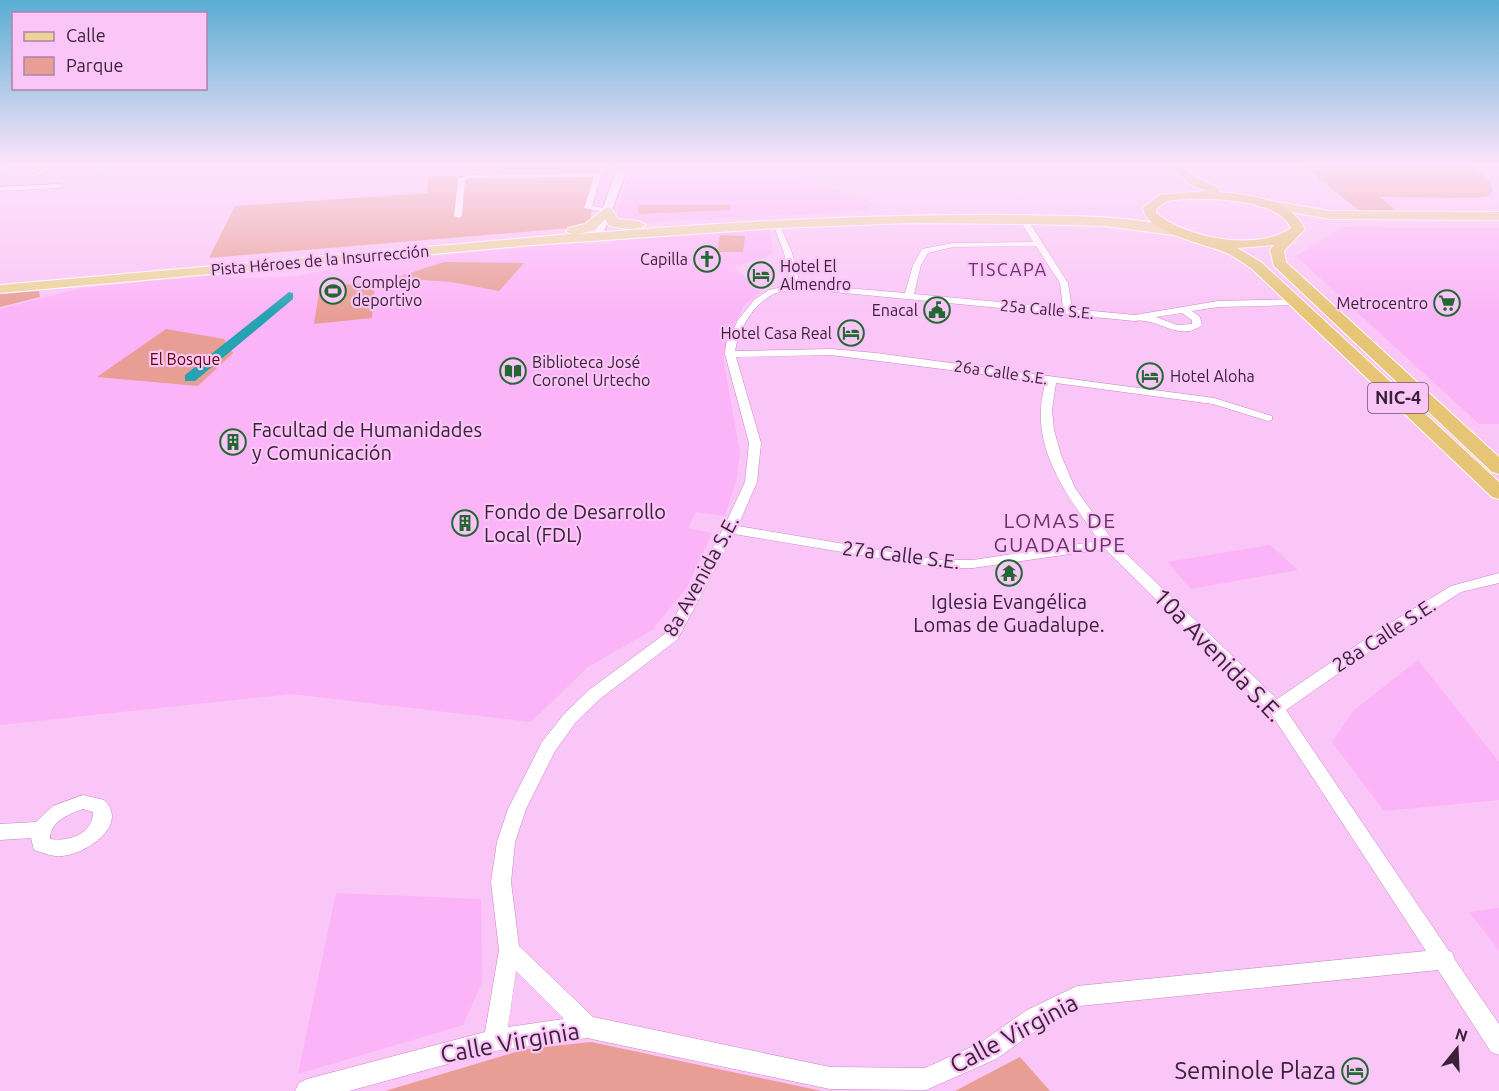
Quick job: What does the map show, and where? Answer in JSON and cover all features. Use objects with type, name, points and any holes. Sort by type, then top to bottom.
[{"type":"highway","name":"NIC-4","points":[[1151,214],[1153,218],[1180,232],[1246,258],[1297,302],[1499,494]]},
{"type":"highway","points":[[1285,214],[1297,223],[1295,233]]},
{"type":"highway","name":"NIC-4","points":[[1196,237],[1251,243],[1276,241],[1295,233]]},
{"type":"highway","name":"NIC-4","points":[[1295,233],[1277,250],[1279,263],[1499,468]]},
{"type":"highway","points":[[1467,463],[1499,484]]},
{"type":"main road","points":[[546,235],[585,229],[594,225],[605,214]]},
{"type":"main road","points":[[609,214],[612,222],[619,225],[664,225]]},
{"type":"main road","name":"Pista Héroes de la Insurrección","points":[[0,287],[599,233],[664,225],[852,216],[1098,214]]},
{"type":"main road","points":[[1323,214],[1499,217]]},
{"type":"main road","points":[[1295,233],[1339,221],[1499,217]]},
{"type":"main road","name":"Pista Héroes de la Insurrección","points":[[0,287],[546,235],[775,223],[1023,219],[1125,222],[1180,232]]},
{"type":"street","points":[[599,233],[607,214]]},
{"type":"street","points":[[1023,219],[1064,283],[1068,311]]},
{"type":"street","points":[[730,354],[731,341],[757,298],[765,293],[796,286],[788,253],[775,223]]},
{"type":"street","points":[[909,296],[917,265],[925,251],[953,244],[1040,244]]},
{"type":"street","name":"25a Calle S.E.","points":[[796,286],[1135,318],[1218,304],[1297,302]]},
{"type":"street","points":[[1145,316],[1169,327],[1184,328],[1197,325],[1197,319],[1183,309]]},
{"type":"street","name":"26a Calle S.E.","points":[[730,354],[793,352],[865,355],[1214,401],[1268,418]]},
{"type":"street","name":"8a Avenida S.E.","points":[[495,1041],[509,950],[501,882],[506,842],[532,777],[548,747],[570,718],[595,694],[672,636],[730,529],[751,482],[755,443],[730,354]]},
{"type":"street","name":"10a Avenida S.E.","points":[[1051,379],[1046,410],[1055,455],[1069,488],[1108,544],[1276,708],[1445,959],[1499,1044]]},
{"type":"street","name":"27a Calle S.E.","points":[[730,529],[939,564],[973,564],[1108,544]]},
{"type":"street","name":"28a Calle S.E.","points":[[1276,708],[1375,640],[1456,589],[1499,578]]},
{"type":"street","points":[[0,832],[41,830]]},
{"type":"street","points":[[509,950],[587,1027]]},
{"type":"street","name":"Calle Virginia","points":[[307,1091],[495,1041],[587,1027],[830,1078],[926,1079],[988,1052],[1035,1018],[1077,996],[1445,959]]},
{"type":"shaded area","points":[[617,214],[804,214],[628,223],[616,216]]},
{"type":"shaded area","points":[[1342,227],[1499,228],[1499,424],[1479,424],[1296,256]]},
{"type":"shaded area","points":[[770,228],[773,254],[734,267],[761,292],[744,305],[726,342],[723,357],[740,453],[737,478],[725,516],[696,512],[688,528],[712,533],[687,587],[652,630],[588,667],[531,722],[291,694],[0,725],[0,309],[82,288],[210,275],[244,278],[296,276],[354,264],[580,242],[584,245],[609,243],[614,239]]},
{"type":"shaded area","points":[[1270,545],[1298,570],[1191,589],[1167,562]]},
{"type":"shaded area","points":[[1418,660],[1499,762],[1499,800],[1384,811],[1332,742],[1354,710]]},
{"type":"shaded area","points":[[336,893],[481,899],[482,982],[463,1025],[298,1074]]},
{"type":"shaded area","points":[[1499,908],[1499,950],[1469,912]]},
{"type":"green space","points":[[231,214],[591,214],[590,223],[583,227],[209,258]]},
{"type":"green space","points":[[720,235],[745,236],[743,252],[717,252]]},
{"type":"green space","points":[[444,262],[524,263],[499,291],[451,282],[395,278]]},
{"type":"green space","points":[[375,282],[372,318],[314,324],[320,287]]},
{"type":"green space","points":[[39,291],[40,297],[0,307],[0,294]]},
{"type":"green space","name":"El Bosque","points":[[166,329],[224,339],[233,353],[198,386],[97,377]]},
{"type":"green space","points":[[591,1042],[822,1091],[385,1091],[526,1049]]},
{"type":"green space","points":[[1020,1057],[1050,1091],[955,1091]]},
{"type":"waterway","points":[[190,378],[289,296]]},
{"type":"place","name":"Capilla","points":[[707,259]]},
{"type":"place","name":"Hotel El Almendro","points":[[761,275]]},
{"type":"place","name":"Complejo deportivo","points":[[333,291]]},
{"type":"place","name":"Metrocentro","points":[[1447,303]]},
{"type":"place","name":"Enacal","points":[[937,310]]},
{"type":"place","name":"Hotel Casa Real","points":[[851,333]]},
{"type":"place","name":"Biblioteca José Coronel Urtecho","points":[[513,371]]},
{"type":"place","name":"Hotel Aloha","points":[[1150,376]]},
{"type":"place","name":"Facultad de Humanidades y Comunicación","points":[[233,442]]},
{"type":"place","name":"Fondo de Desarrollo Local (FDL)","points":[[465,523]]},
{"type":"place","name":"Iglesia Evangélica Lomas de Guadalupe.","points":[[1009,573]]},
{"type":"place","name":"Seminole Plaza","points":[[1355,1071]]},
{"type":"district","name":"TISCAPA","points":[[1008,270]]},
{"type":"district","name":"LOMAS DE GUADALUPE","points":[[1060,533]]}]
